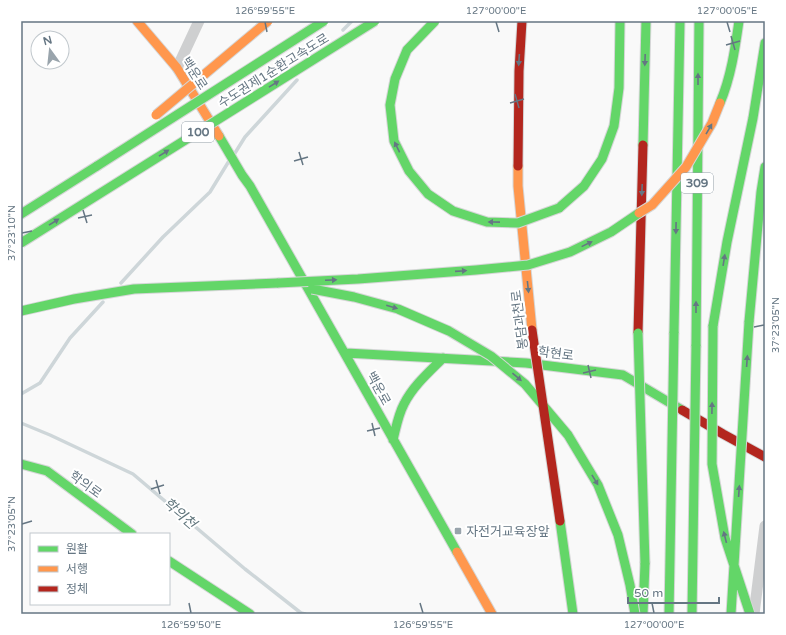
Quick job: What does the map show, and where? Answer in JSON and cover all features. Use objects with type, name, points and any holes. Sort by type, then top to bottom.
[{"type":"main road","name":"백운로","points":[[137,21],[177,68],[250,186],[346,353],[393,440],[492,614]]},
{"type":"main road","points":[[97,166],[268,21]]},
{"type":"main road","name":"수도권제1순환고속도로","points":[[21,214],[324,21]]},
{"type":"main road","name":"수도권제1순환고속도로","points":[[21,243],[375,21]]},
{"type":"main road","points":[[435,21],[407,50],[395,79],[390,105],[394,141],[409,171],[428,194],[453,211],[487,222],[518,222],[559,208],[584,186],[602,159],[614,126],[619,88],[620,21]]},
{"type":"main road","name":"봉담과천로","points":[[522,21],[518,71],[518,186],[532,330],[573,614]]},
{"type":"main road","points":[[643,614],[645,563],[638,333],[646,21]]},
{"type":"main road","name":"309","points":[[670,614],[680,21]]},
{"type":"main road","name":"309","points":[[692,614],[699,21]]},
{"type":"main road","points":[[21,311],[74,299],[134,290],[358,279],[528,265],[570,252],[611,232],[652,205],[686,167],[712,123],[727,87],[735,52],[739,21]]},
{"type":"main road","points":[[750,614],[725,538],[712,464],[713,326],[727,242],[753,118],[765,43]]},
{"type":"main road","points":[[731,614],[749,322],[761,192],[765,167]]},
{"type":"main road","points":[[278,283],[354,297],[398,309],[449,330],[491,356],[525,384],[568,436],[598,485],[618,535],[630,585],[635,614]]},
{"type":"main road","name":"학현로","points":[[346,353],[526,363],[623,375],[765,457]]},
{"type":"main road","points":[[393,440],[397,421],[404,403],[416,385],[443,358]]},
{"type":"main road","name":"학의로","points":[[21,464],[47,471],[131,533]]},
{"type":"main road","points":[[170,562],[250,614]]},
{"type":"street","points":[[177,68],[199,21]]},
{"type":"street","points":[[754,614],[765,526]]},
{"type":"waterway","points":[[343,30],[352,21]]},
{"type":"waterway","points":[[235,153],[245,137],[297,80]]},
{"type":"waterway","points":[[121,283],[163,237],[210,192],[229,161]]},
{"type":"waterway","points":[[21,394],[40,383],[70,338],[103,302]]},
{"type":"waterway","name":"학의천","points":[[21,423],[133,474],[245,569],[301,613],[305,614]]},
{"type":"traffic: fast","points":[[97,166],[324,21]]},
{"type":"traffic: fast","points":[[21,243],[375,21]]},
{"type":"traffic: fast","points":[[435,21],[407,50],[395,79],[390,105],[394,141],[409,171],[428,194],[453,211],[487,222],[518,223],[559,208]]},
{"type":"traffic: fast","points":[[559,208],[584,186],[602,159],[614,126],[619,88],[620,21]]},
{"type":"traffic: fast","points":[[643,145],[646,21]]},
{"type":"traffic: fast","points":[[674,333],[680,21]]},
{"type":"traffic: fast","points":[[696,346],[699,21]]},
{"type":"traffic: fast","points":[[720,103],[730,73],[739,21]]},
{"type":"traffic: fast","points":[[713,326],[727,242],[753,118],[765,43]]},
{"type":"traffic: fast","points":[[219,136],[250,186],[457,552]]},
{"type":"traffic: fast","points":[[21,214],[97,166]]},
{"type":"traffic: fast","points":[[749,322],[761,192],[765,167]]},
{"type":"traffic: fast","points":[[278,283],[358,279],[528,265],[570,252],[611,232],[639,213]]},
{"type":"traffic: fast","points":[[21,311],[74,299],[134,289],[278,283]]},
{"type":"traffic: fast","points":[[312,289],[354,297],[398,309],[449,331],[491,356],[525,384],[568,435],[598,485],[618,535],[630,585],[635,614]]},
{"type":"traffic: fast","points":[[731,614],[749,322]]},
{"type":"traffic: fast","points":[[713,326],[712,464],[725,538],[750,614]]},
{"type":"traffic: fast","points":[[638,333],[645,563]]},
{"type":"traffic: fast","points":[[669,614],[674,333]]},
{"type":"traffic: fast","points":[[692,614],[696,346]]},
{"type":"traffic: fast","points":[[346,353],[526,363],[623,375],[682,410]]},
{"type":"traffic: fast","points":[[393,440],[400,413],[408,397],[443,358]]},
{"type":"traffic: fast","points":[[21,464],[47,471],[131,533]]},
{"type":"traffic: fast","points":[[560,521],[573,614]]},
{"type":"traffic: fast","points":[[170,562],[250,614]]},
{"type":"traffic: fast","points":[[643,614],[645,563]]},
{"type":"traffic: slow","points":[[137,21],[177,68],[219,136]]},
{"type":"traffic: slow","points":[[156,115],[268,21]]},
{"type":"traffic: slow","points":[[639,213],[652,205],[686,167],[712,123],[720,103]]},
{"type":"traffic: slow","points":[[518,166],[518,186],[532,330]]},
{"type":"traffic: slow","points":[[457,552],[492,614]]},
{"type":"traffic: jam","points":[[518,166],[519,71],[522,21]]},
{"type":"traffic: jam","points":[[638,333],[643,145]]},
{"type":"traffic: jam","points":[[532,330],[560,521]]},
{"type":"traffic: jam","points":[[682,410],[765,457]]},
{"type":"place","name":"자전거교육장앞","points":[[458,531]]}]
